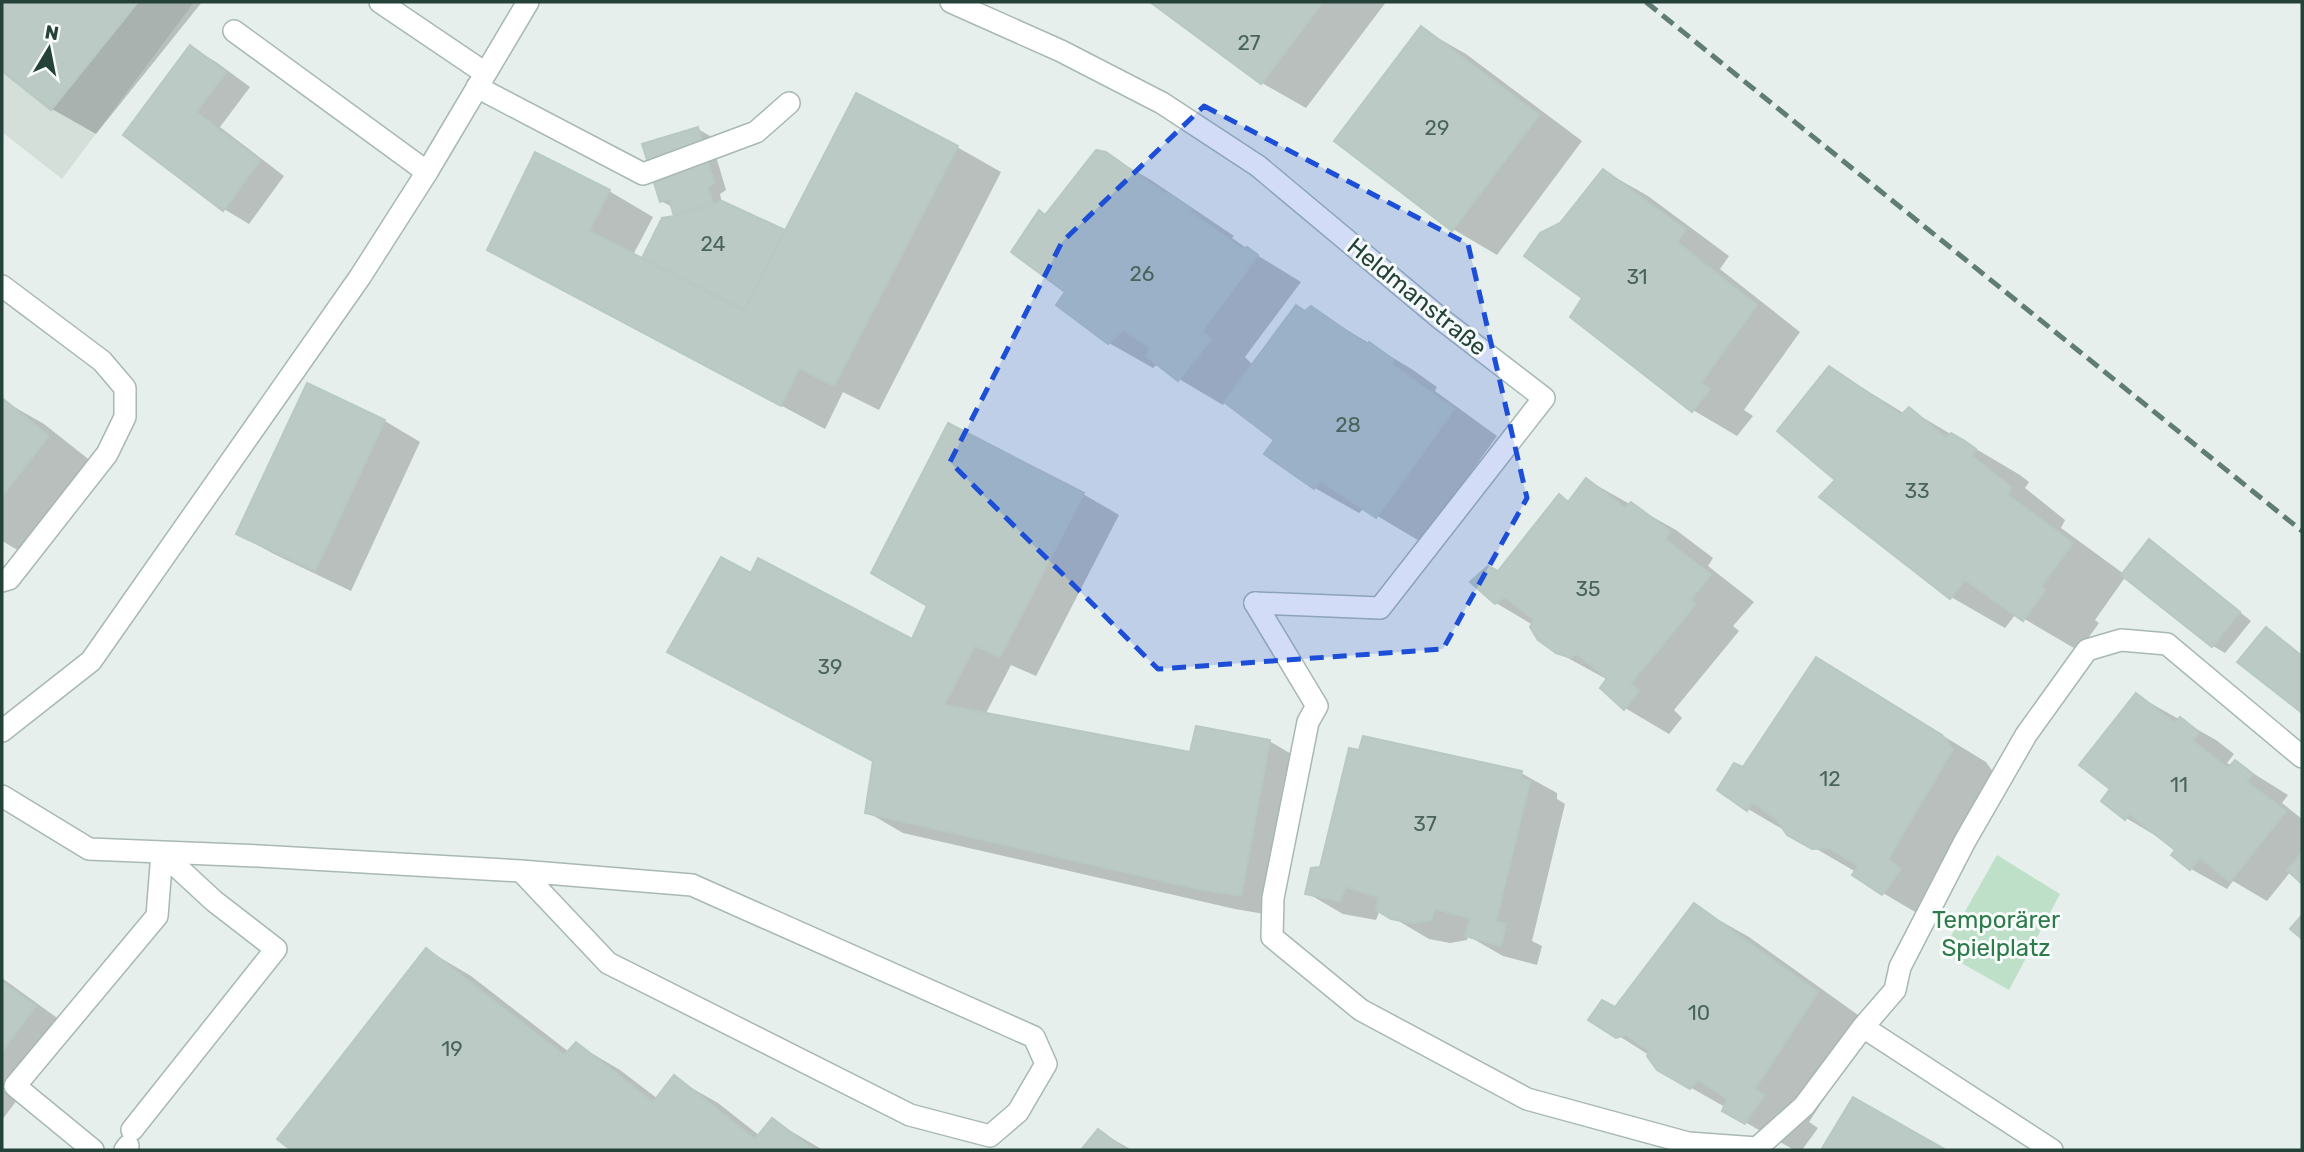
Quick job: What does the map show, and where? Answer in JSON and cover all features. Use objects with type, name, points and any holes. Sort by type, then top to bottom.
[{"type":"street","points":[[380,2],[481,80],[643,174],[756,132],[789,103]]},
{"type":"street","points":[[2,731],[91,661],[360,277],[427,172],[528,2]]},
{"type":"street","name":"Heldmanstraße","points":[[951,2],[1061,51],[1162,103],[1258,166],[1441,319],[1544,398],[1380,608],[1255,603],[1317,706],[1308,722],[1273,898],[1272,937],[1361,1010],[1527,1099],[1688,1143],[1757,1148],[1804,1106],[1863,1027]]},
{"type":"street","points":[[234,31],[427,172]]},
{"type":"street","points":[[2,286],[102,361],[125,388],[125,417],[107,454],[9,579],[2,581]]},
{"type":"street","points":[[2052,1150],[1863,1027],[1895,989],[1900,967],[1947,875],[2026,736],[2087,650],[2122,640],[2167,644],[2302,757]]},
{"type":"street","points":[[10,801],[89,849],[521,871],[692,885],[1034,1037],[1046,1064],[1018,1112],[990,1136],[910,1115],[608,963],[521,871]]},
{"type":"street","points":[[128,1142],[276,949],[214,901],[162,853]]},
{"type":"street","points":[[93,1150],[15,1086],[157,916],[162,853]]},
{"type":"highlighted area","points":[[1204,106],[1468,244],[1527,498],[1443,649],[1158,669],[950,462],[1062,242]]},
{"type":"shaded area","points":[[2,2],[194,2],[62,179],[2,132]]},
{"type":"green space","name":"Temporärer Spielplatz","points":[[1997,855],[2060,894],[2009,990],[1942,952]]},
{"type":"building","points":[[2,2],[138,2],[51,110],[2,71]]},
{"type":"building","points":[[1150,2],[1323,2],[1261,84]]},
{"type":"building","points":[[1421,26],[1539,115],[1452,231],[1334,141]]},
{"type":"building","points":[[190,45],[226,72],[196,112],[260,160],[223,211],[123,135]]},
{"type":"building","points":[[856,93],[958,146],[834,386],[799,368],[781,406],[487,250],[535,152],[610,190],[589,231],[744,310]]},
{"type":"building","points":[[698,127],[714,183],[708,187],[713,205],[674,216],[669,199],[660,202],[642,144]]},
{"type":"building","points":[[1096,150],[1106,152],[1191,209],[1189,211],[1242,249],[1247,247],[1258,255],[1202,331],[1211,339],[1178,381],[1146,356],[1151,348],[1123,330],[1108,344],[1056,305],[1065,292],[1011,252],[1039,210],[1045,215]]},
{"type":"building","points":[[1603,169],[1686,230],[1677,242],[1757,305],[1701,383],[1710,389],[1692,412],[1570,317],[1582,298],[1524,256],[1540,233],[1560,223]]},
{"type":"building","points":[[722,201],[785,230],[744,310],[642,258],[662,218]]},
{"type":"building","points":[[1296,305],[1305,311],[1311,306],[1367,345],[1369,342],[1394,360],[1391,364],[1454,409],[1376,518],[1321,481],[1314,489],[1264,454],[1274,440],[1224,402]]},
{"type":"building","points":[[1829,366],[1901,415],[1909,407],[1946,438],[1951,433],[1965,441],[1976,449],[1972,456],[2011,487],[2008,495],[2073,543],[2041,587],[2045,590],[2023,621],[1965,580],[1950,599],[1819,497],[1835,480],[1777,431]]},
{"type":"building","points":[[307,383],[385,420],[315,571],[236,534]]},
{"type":"building","points":[[2,398],[49,436],[2,496]]},
{"type":"building","points":[[948,423],[1084,493],[1000,657],[975,646],[944,705],[1190,752],[1196,726],[1270,740],[1241,896],[1198,889],[865,813],[873,761],[667,652],[721,557],[751,573],[758,558],[912,639],[927,606],[871,573]]},
{"type":"building","points":[[1586,478],[1625,508],[1631,502],[1670,531],[1665,539],[1711,575],[1690,600],[1696,604],[1631,683],[1639,691],[1624,710],[1600,688],[1607,678],[1576,654],[1571,658],[1556,653],[1538,640],[1530,627],[1534,620],[1505,597],[1495,604],[1470,582],[1488,566],[1498,571],[1559,494],[1568,502]]},
{"type":"building","points":[[2149,539],[2240,612],[2212,647],[2121,575]]},
{"type":"building","points":[[2266,627],[2302,656],[2302,713],[2237,662]]},
{"type":"building","points":[[1816,657],[1942,735],[1953,749],[1888,859],[1901,869],[1882,895],[1852,875],[1858,866],[1829,848],[1812,849],[1787,835],[1777,820],[1752,802],[1747,811],[1717,790],[1734,763],[1743,767]]},
{"type":"building","points":[[2136,693],[2175,723],[2180,717],[2199,732],[2193,741],[2228,768],[2235,760],[2253,774],[2247,782],[2286,811],[2230,882],[2200,858],[2190,870],[2171,855],[2175,850],[2129,814],[2125,820],[2101,801],[2110,789],[2079,765]]},
{"type":"building","points":[[1363,736],[1522,771],[1521,778],[1530,781],[1496,921],[1506,924],[1501,946],[1465,936],[1470,918],[1435,909],[1431,920],[1413,923],[1391,919],[1376,910],[1378,897],[1346,887],[1340,901],[1305,894],[1311,868],[1320,867],[1349,748],[1359,750]]},
{"type":"building","points":[[2302,853],[2302,884],[2287,870]]},
{"type":"building","points":[[1694,903],[1818,992],[1755,1089],[1764,1095],[1745,1124],[1722,1111],[1727,1099],[1698,1080],[1690,1089],[1657,1070],[1647,1056],[1649,1051],[1626,1035],[1616,1038],[1588,1020],[1602,1000],[1615,1007]]},
{"type":"building","points":[[2302,915],[2302,939],[2290,929]]},
{"type":"building","points":[[426,948],[564,1055],[576,1042],[653,1102],[674,1075],[755,1139],[772,1118],[814,1150],[291,1150],[277,1139]]},
{"type":"building","points":[[2,982],[36,1006],[2,1052]]},
{"type":"building","points":[[1853,1097],[1946,1150],[1821,1150]]},
{"type":"building","points":[[1098,1129],[1126,1150],[1081,1150]]},
{"type":"railway","points":[[1646,2],[2302,531]]}]
